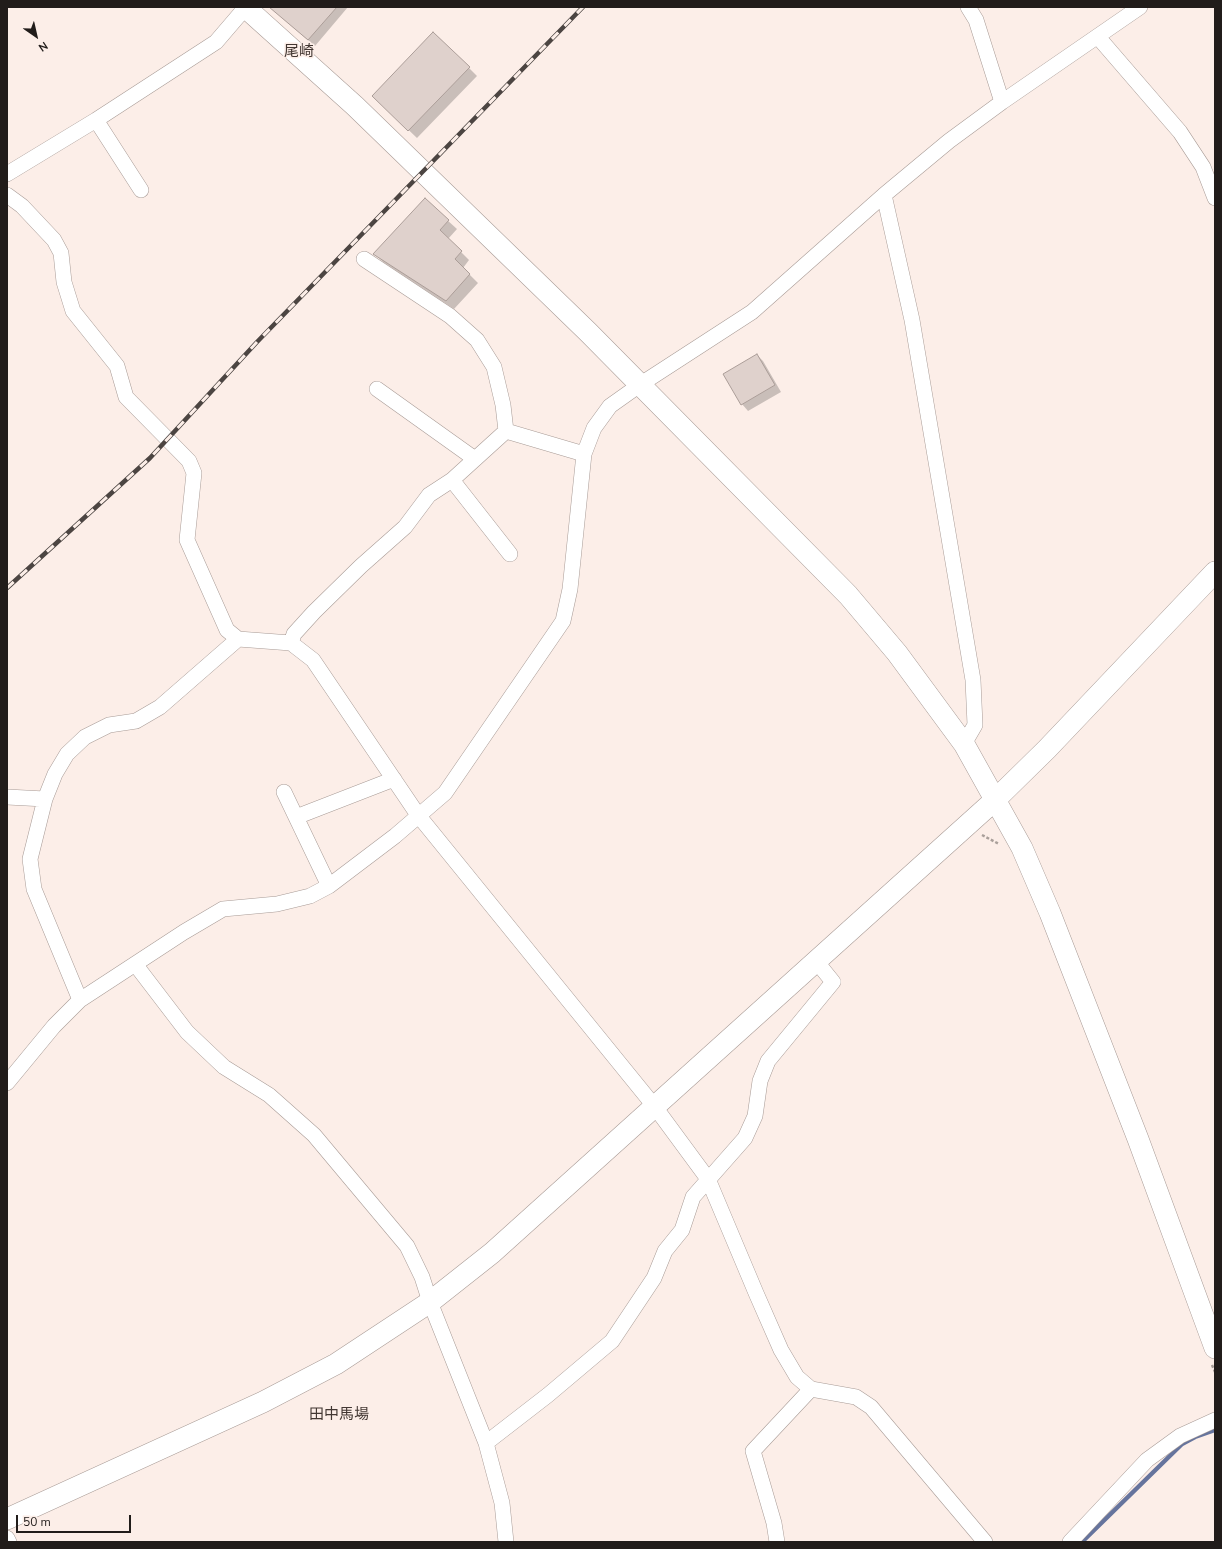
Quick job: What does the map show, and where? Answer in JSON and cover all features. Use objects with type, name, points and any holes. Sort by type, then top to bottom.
[{"type":"street","points":[[7,174],[96,120],[216,42],[246,7],[355,106],[640,384],[848,595],[897,653],[964,744],[1022,848],[1050,913],[1138,1139],[1215,1348]]},
{"type":"street","points":[[968,7],[976,20],[1002,102]]},
{"type":"street","points":[[7,1083],[54,1026],[80,1000],[223,909],[277,904],[310,896],[329,886],[395,836],[445,793],[563,621],[570,589],[584,454],[594,428],[610,406],[640,384],[752,312],[884,195],[949,141],[1002,102],[1140,7]]},
{"type":"street","points":[[1098,37],[1180,132],[1203,167],[1215,198]]},
{"type":"street","points":[[96,120],[141,190]]},
{"type":"street","points":[[7,195],[22,206],[54,240],[61,253],[64,282],[73,312],[117,366],[126,397],[189,460],[194,473],[186,540],[227,630],[238,639],[291,643],[313,660],[418,815],[655,1107],[708,1179],[730,1235],[781,1350],[797,1377],[811,1389],[856,1397],[871,1407],[985,1542]]},
{"type":"street","points":[[884,195],[912,320],[973,680],[975,725],[964,744]]},
{"type":"street","points":[[364,259],[450,316],[477,340],[494,367],[503,405],[506,431]]},
{"type":"street","points":[[377,388],[475,459]]},
{"type":"street","points":[[506,431],[584,454]]},
{"type":"street","points":[[291,643],[294,634],[314,612],[361,566],[405,527],[429,495],[452,480],[506,431]]},
{"type":"street","points":[[452,480],[510,554]]},
{"type":"street","points":[[7,1519],[264,1402],[336,1364],[430,1302],[492,1253],[995,800],[1047,748],[1215,572]]},
{"type":"street","points":[[80,1000],[34,889],[30,859],[45,799],[55,774],[68,754],[85,737],[109,725],[136,721],[160,707],[238,639]]},
{"type":"street","points":[[296,817],[394,779]]},
{"type":"street","points":[[284,792],[329,886]]},
{"type":"street","points":[[7,797],[45,799]]},
{"type":"street","points":[[486,1443],[548,1395],[612,1341],[654,1278],[665,1251],[682,1230],[693,1197],[745,1138],[755,1116],[760,1081],[768,1061],[833,982],[816,961]]},
{"type":"street","points":[[135,964],[187,1032],[224,1067],[269,1095],[314,1135],[407,1246],[422,1277],[430,1302],[486,1443],[502,1503],[506,1542]]},
{"type":"street","points":[[777,1542],[774,1523],[753,1451],[811,1389]]},
{"type":"street","points":[[1070,1542],[1148,1460],[1180,1436],[1215,1420]]},
{"type":"street","points":[[7,1538],[9,1542]]},
{"type":"path","points":[[976,837],[982,835],[1002,845]]},
{"type":"building","points":[[269,7],[337,7],[308,40]]},
{"type":"building","points":[[433,32],[470,67],[408,131],[372,96]]},
{"type":"building","points":[[425,198],[449,220],[440,230],[462,251],[455,259],[470,274],[446,301],[373,254]]},
{"type":"building","points":[[757,354],[775,385],[741,405],[723,374]]},
{"type":"waterway","points":[[1082,1542],[1182,1444],[1195,1437],[1215,1430]]},
{"type":"railway","points":[[7,588],[150,458],[257,342],[583,7]]},
{"type":"district","name":"尾崎","points":[[299,52]]},
{"type":"district","name":"田中馬場","points":[[339,1415]]}]
